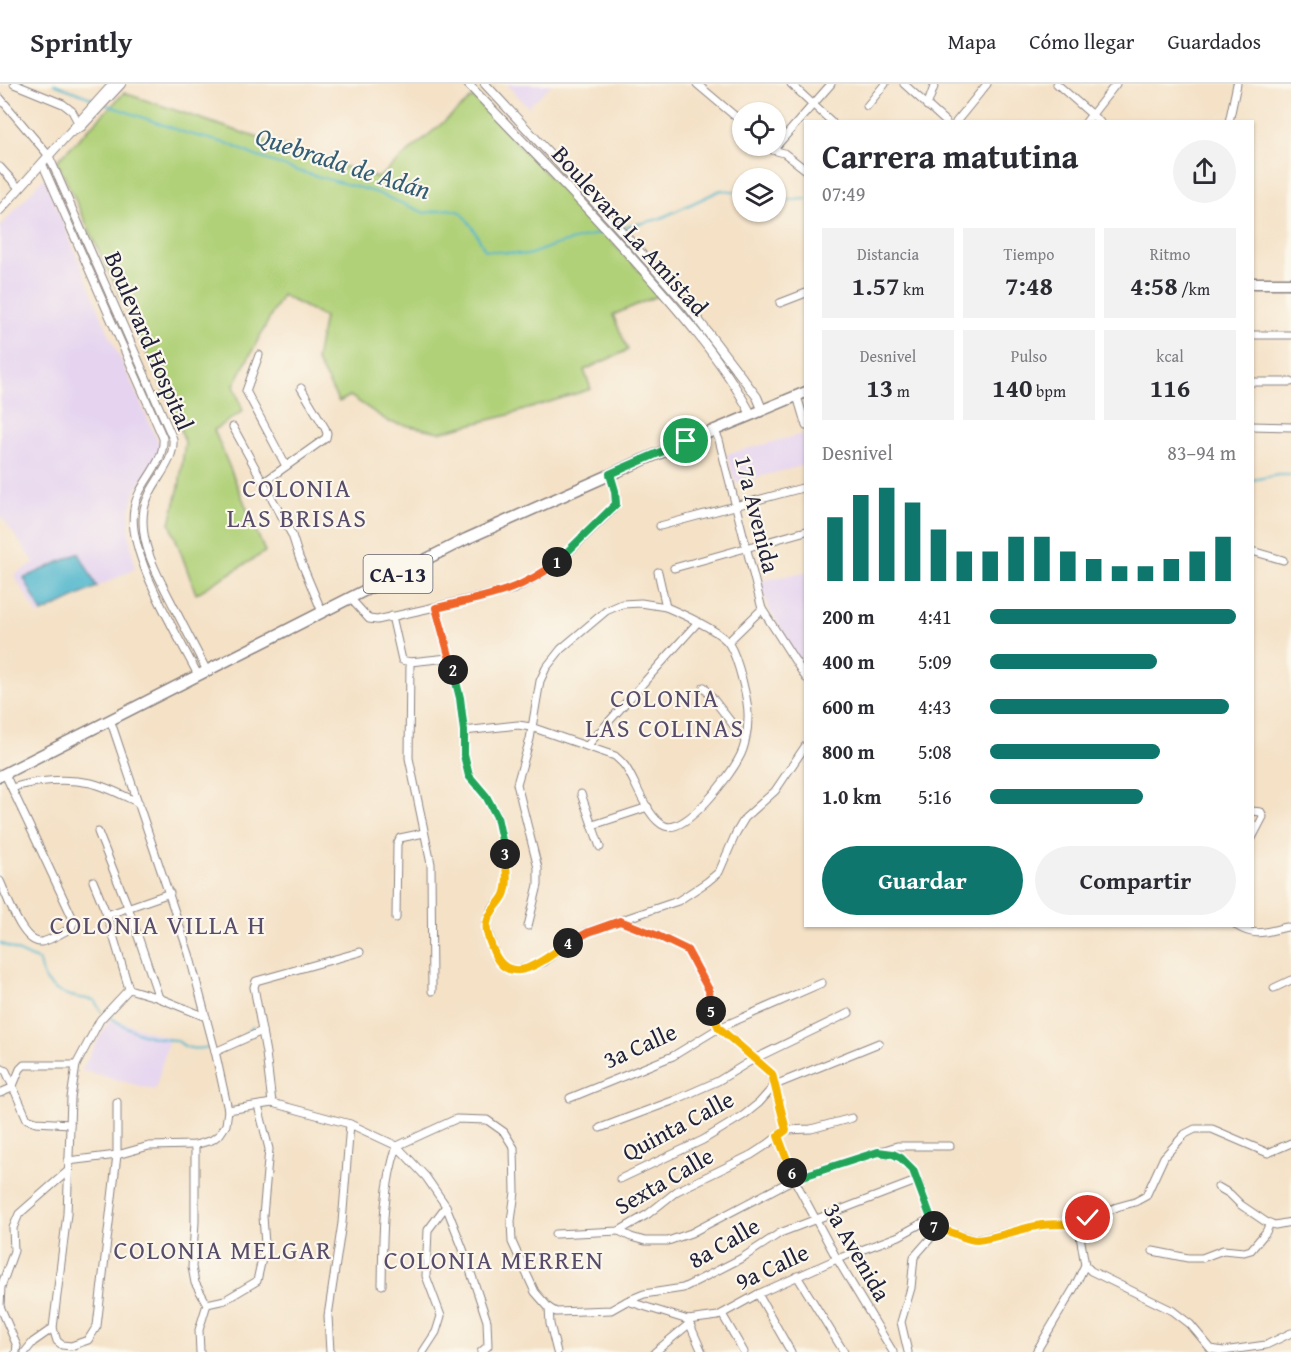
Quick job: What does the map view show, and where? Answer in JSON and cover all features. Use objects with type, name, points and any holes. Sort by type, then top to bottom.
[{"type":"main road","points":[[1254,283],[1291,283]]},
{"type":"main road","name":"CA-13","points":[[2,775],[466,539],[610,474],[801,394]]},
{"type":"street","points":[[14,84],[63,104],[72,111],[79,124]]},
{"type":"street","points":[[0,210],[69,134],[122,84]]},
{"type":"street","name":"Boulevard La Amistad","points":[[468,84],[679,310],[726,373],[751,414]]},
{"type":"street","name":"Boulevard La Amistad","points":[[485,84],[625,234],[687,305],[757,397],[762,409]]},
{"type":"street","points":[[697,84],[732,114]]},
{"type":"street","points":[[791,84],[830,120]]},
{"type":"street","points":[[786,132],[831,84]]},
{"type":"street","points":[[867,106],[885,84]]},
{"type":"street","points":[[904,84],[944,120]]},
{"type":"street","points":[[927,106],[935,84]]},
{"type":"street","points":[[958,120],[987,84]]},
{"type":"street","points":[[1057,84],[1098,120]]},
{"type":"street","points":[[1088,120],[1116,84]]},
{"type":"street","points":[[1229,120],[1237,84]]},
{"type":"street","points":[[79,124],[111,86]]},
{"type":"street","name":"Boulevard Hospital","points":[[0,98],[45,160],[163,438],[161,456],[136,496],[133,510],[134,536],[142,564],[202,673]]},
{"type":"street","points":[[786,154],[804,168]]},
{"type":"street","points":[[0,167],[19,188]]},
{"type":"street","points":[[780,303],[804,294]]},
{"type":"street","points":[[1254,335],[1291,335]]},
{"type":"street","points":[[259,355],[246,391],[286,466]]},
{"type":"street","points":[[1254,382],[1291,382]]},
{"type":"street","points":[[264,482],[321,441],[327,433],[300,388]]},
{"type":"street","points":[[801,394],[804,413]]},
{"type":"street","points":[[1254,426],[1291,427]]},
{"type":"street","points":[[233,427],[292,535],[298,557],[322,612]]},
{"type":"street","name":"17a Avenida","points":[[714,429],[762,609],[804,675]]},
{"type":"street","points":[[350,598],[369,619],[377,620],[515,589],[545,572],[575,547],[616,504],[610,474]]},
{"type":"street","points":[[660,526],[804,488]]},
{"type":"street","points":[[674,568],[804,532]]},
{"type":"street","points":[[1254,552],[1283,560]]},
{"type":"street","points":[[658,572],[666,607]]},
{"type":"street","points":[[464,731],[518,725],[531,727],[615,756],[625,766],[659,823],[670,827],[678,826],[692,816],[724,780],[740,757],[748,719],[747,699],[728,642],[698,622],[666,607],[641,603],[622,604],[606,611],[561,649],[546,668],[540,681],[531,727],[530,739],[517,784],[538,868],[538,885],[528,927]]},
{"type":"street","points":[[436,608],[460,698],[464,755],[469,776],[486,796],[497,817],[504,844],[507,883],[503,897],[492,909],[486,924],[496,959],[506,968],[516,970],[544,962],[566,944],[589,932],[678,901],[719,872],[746,818],[775,791],[804,748]]},
{"type":"street","points":[[728,642],[762,609]]},
{"type":"street","points":[[392,616],[400,658],[404,662],[448,658]]},
{"type":"street","points":[[586,746],[698,622]]},
{"type":"street","points":[[410,662],[409,758],[431,864],[432,992]]},
{"type":"street","points":[[704,687],[744,739]]},
{"type":"street","points":[[68,1161],[117,1155],[149,1146],[195,1145],[212,1140],[226,1125],[228,1110],[213,1042],[171,893],[110,719]]},
{"type":"street","points":[[0,881],[21,927],[30,939],[41,942],[71,928],[74,921],[12,788],[2,775]]},
{"type":"street","points":[[12,788],[31,782],[91,783],[139,803]]},
{"type":"street","points":[[581,794],[600,847]]},
{"type":"street","points":[[593,825],[648,807]]},
{"type":"street","points":[[1254,811],[1263,814],[1254,834]]},
{"type":"street","points":[[98,832],[128,907],[159,998]]},
{"type":"street","points":[[396,918],[398,844],[400,838],[424,833]]},
{"type":"street","points":[[93,881],[107,915],[129,989]]},
{"type":"street","points":[[107,915],[171,893]]},
{"type":"street","points":[[620,921],[687,950],[709,990],[713,1016],[719,1028],[772,1074],[786,1130],[811,1129],[852,1118]]},
{"type":"street","points":[[1240,927],[1247,932],[1257,934],[1287,927]]},
{"type":"street","points":[[272,1103],[254,987],[256,981],[360,952]]},
{"type":"street","points":[[1274,988],[1291,980]]},
{"type":"street","name":"3a Calle","points":[[570,1098],[673,1056],[719,1028],[822,983]]},
{"type":"street","points":[[129,989],[206,1017]]},
{"type":"street","points":[[117,1102],[117,1155],[97,1326],[88,1340],[71,1346],[62,1345],[57,1341],[53,1328],[68,1214],[71,1098],[76,1065],[100,1020],[129,989]]},
{"type":"street","points":[[600,1128],[718,1081],[754,1059],[849,1013]]},
{"type":"street","points":[[215,1051],[262,1031]]},
{"type":"street","name":"Quinta Calle","points":[[620,1179],[703,1140],[759,1103],[775,1085],[879,1043]]},
{"type":"street","points":[[0,1093],[12,1088],[24,1065],[76,1065]]},
{"type":"street","points":[[0,1068],[6,1071],[27,1119],[36,1122],[70,1124]]},
{"type":"street","points":[[228,1110],[272,1103],[350,1124],[397,1146],[426,1177],[446,1206],[487,1321],[488,1346],[481,1352]]},
{"type":"street","points":[[207,1304],[225,1300],[257,1281],[265,1245],[263,1216],[269,1149],[258,1106]]},
{"type":"street","points":[[382,1285],[387,1189],[391,1163],[397,1146],[456,1119],[487,1120],[504,1132],[514,1148],[515,1192],[511,1221],[512,1242],[535,1292],[549,1308],[550,1324],[557,1352]]},
{"type":"street","points":[[330,1352],[328,1316],[342,1223],[350,1124]]},
{"type":"street","points":[[908,1352],[901,1322],[910,1288],[914,1257],[936,1232],[948,1231],[976,1240],[1041,1225],[1078,1224],[1146,1196],[1164,1157],[1185,1134],[1195,1129],[1212,1129],[1268,1153],[1291,1143]]},
{"type":"street","name":"Sexta Calle","points":[[555,1234],[619,1231],[648,1214],[677,1191],[751,1155],[786,1130]]},
{"type":"street","name":"3a Avenida","points":[[778,1136],[794,1179],[815,1219],[892,1352]]},
{"type":"street","points":[[195,1145],[195,1222],[192,1268],[195,1283],[207,1304],[199,1330],[200,1352]]},
{"type":"street","points":[[619,1231],[631,1238],[645,1241],[668,1241],[691,1233],[794,1179],[897,1146],[950,1146]]},
{"type":"street","points":[[878,1152],[893,1154],[901,1158],[913,1170],[936,1232]]},
{"type":"street","points":[[16,1352],[13,1336],[0,1306],[1,1287],[14,1251],[13,1228],[19,1214],[68,1171]]},
{"type":"street","name":"8a Calle","points":[[549,1308],[556,1312],[600,1312],[611,1310],[644,1294],[683,1288],[742,1258],[780,1233],[916,1180]]},
{"type":"street","points":[[1218,1187],[1270,1223],[1275,1225],[1291,1222]]},
{"type":"street","points":[[423,1352],[436,1332],[441,1316],[426,1276],[428,1230],[446,1206]]},
{"type":"street","name":"9a Calle","points":[[627,1301],[689,1322],[705,1319],[722,1314],[797,1276],[899,1236],[924,1222],[932,1221]]},
{"type":"street","points":[[1153,1251],[1188,1258],[1202,1258],[1223,1250],[1244,1252],[1251,1250],[1266,1232],[1270,1223]]},
{"type":"street","points":[[1036,1352],[1074,1288],[1084,1265],[1078,1224]]},
{"type":"street","points":[[1084,1265],[1091,1271],[1173,1311],[1190,1324],[1211,1349],[1223,1351],[1266,1345],[1291,1333]]},
{"type":"street","points":[[797,1276],[844,1352]]},
{"type":"street","points":[[758,1294],[791,1352]]},
{"type":"street","points":[[722,1314],[744,1352]]},
{"type":"street","points":[[655,1352],[689,1322],[702,1352]]},
{"type":"street","points":[[25,1352],[33,1342],[53,1328]]},
{"type":"shaded area","points":[[507,84],[552,84],[528,107]]},
{"type":"shaded area","points":[[44,177],[110,336],[161,448],[136,490],[130,510],[129,530],[135,569],[38,615],[14,575],[35,563],[0,515],[0,227]]},
{"type":"shaded area","points":[[803,434],[804,465],[735,483],[727,454]]},
{"type":"shaded area","points":[[804,572],[804,668],[769,609],[760,581]]},
{"type":"shaded area","points":[[111,1018],[169,1038],[155,1090],[81,1070]]},
{"type":"green space","points":[[124,93],[378,178],[473,97],[662,294],[613,315],[628,350],[584,370],[591,389],[505,416],[440,432],[389,422],[350,396],[339,402],[316,360],[324,317],[282,295],[234,385],[243,411],[214,430],[265,552],[196,594],[170,523],[179,487],[185,442],[174,411],[57,161]]},
{"type":"water","points":[[79,553],[97,587],[42,613],[24,578]]},
{"type":"waterway","name":"Quebrada de Adán","points":[[54,84],[94,99]]},
{"type":"waterway","name":"Quebrada de Adán","points":[[105,104],[186,133],[229,144],[298,171],[375,192],[425,213],[448,209],[461,212],[485,250],[528,255],[604,232]]},
{"type":"waterway","name":"Quebrada de Adán","points":[[621,228],[659,219],[721,190],[732,191]]},
{"type":"waterway","name":"Quebrada de Adán","points":[[786,200],[804,199]]},
{"type":"waterway","name":"Quebrada de Adán","points":[[1254,480],[1291,475]]},
{"type":"waterway","points":[[0,943],[39,961],[46,980],[58,991],[74,997],[94,1000],[101,1011]]},
{"type":"waterway","points":[[110,1017],[134,1031],[150,1036],[177,1040],[192,1048],[211,1047]]},
{"type":"waterway","points":[[242,1037],[253,1027]]},
{"type":"district","name":"COLONIA LAS BRISAS","points":[[297,502]]},
{"type":"district","name":"COLONIA LAS COLINAS","points":[[665,713]]},
{"type":"district","name":"COLONIA VILLA H","points":[[158,925]]},
{"type":"district","name":"COLONIA MELGAR","points":[[223,1250]]},
{"type":"district","name":"COLONIA MERREN","points":[[494,1260]]},
{"type":"route","points":[[686,441],[610,474],[614,484],[616,504],[567,554],[545,572],[515,589],[436,608],[460,698],[464,755],[469,776],[486,796],[497,817],[504,844],[507,883],[503,897],[492,909],[486,924],[496,959],[506,968],[516,970],[531,967],[544,962],[566,944],[589,932],[620,921],[658,936],[687,950],[709,990],[710,1006],[719,1028],[772,1074],[786,1130],[778,1136],[794,1179],[878,1152],[893,1154],[909,1164],[936,1232],[948,1231],[976,1240],[1041,1225],[1078,1224],[1088,1218]]}]
